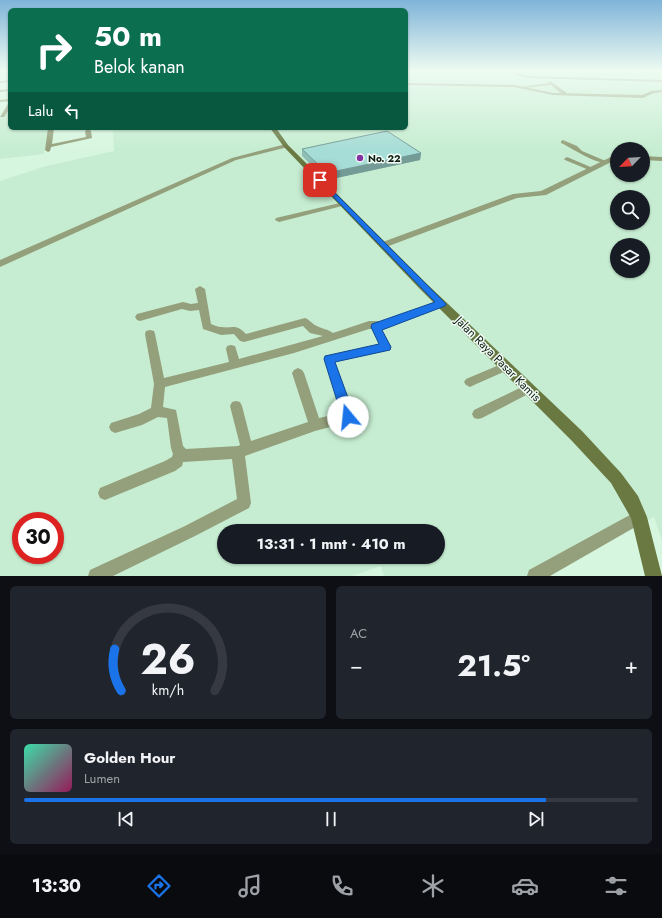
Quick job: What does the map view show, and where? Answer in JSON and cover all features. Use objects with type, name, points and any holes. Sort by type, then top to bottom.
[{"type":"main road","name":"Jalan Raya Pasar Kamis","points":[[275,130],[281,140],[383,245],[504,366],[582,441],[616,478],[632,502],[639,517],[654,576]]},
{"type":"street","points":[[1,116],[8,107]]},
{"type":"street","points":[[51,130],[48,148],[89,138],[88,131]]},
{"type":"street","points":[[0,264],[234,159],[250,154],[281,140]]},
{"type":"street","points":[[563,142],[576,147],[580,152],[605,162]]},
{"type":"street","points":[[568,159],[591,170]]},
{"type":"street","points":[[650,159],[662,160]]},
{"type":"street","points":[[383,245],[516,196],[543,193],[610,160]]},
{"type":"street","points":[[279,220],[344,204]]},
{"type":"street","points":[[200,289],[207,326],[220,331],[236,330],[244,338],[305,322],[314,330],[324,332],[332,337]]},
{"type":"street","points":[[160,384],[332,337],[369,325],[384,325],[441,303]]},
{"type":"street","points":[[115,427],[142,419],[157,411],[172,414],[177,448],[184,456],[197,456],[242,450],[315,425],[349,417],[329,359],[386,347],[376,327],[383,326],[441,303]]},
{"type":"street","points":[[140,317],[183,305],[189,308],[203,306]]},
{"type":"street","points":[[150,334],[160,384],[157,411]]},
{"type":"street","points":[[231,349],[236,364]]},
{"type":"street","points":[[470,382],[504,366]]},
{"type":"street","points":[[298,373],[315,425]]},
{"type":"street","points":[[478,414],[528,389]]},
{"type":"street","points":[[96,576],[190,531],[244,503],[242,450],[236,406]]},
{"type":"street","points":[[105,493],[170,466],[177,461],[180,453]]},
{"type":"street","points":[[535,576],[639,517]]},
{"type":"shaded area","points":[[408,97],[662,97],[662,540],[654,517],[532,576],[384,576],[381,566],[352,576],[0,576],[0,181],[46,166],[114,151],[113,130],[408,130]]},
{"type":"shaded area","points":[[8,112],[8,130],[49,130],[44,154],[0,159],[0,116]]},
{"type":"building","name":"No. 22","points":[[387,131],[421,153],[327,173],[302,149]]},
{"type":"place","name":"No. 22","points":[[360,158]]},
{"type":"route","points":[[320,180],[442,304],[383,326],[376,327],[386,347],[329,359],[349,414],[348,417]]}]
